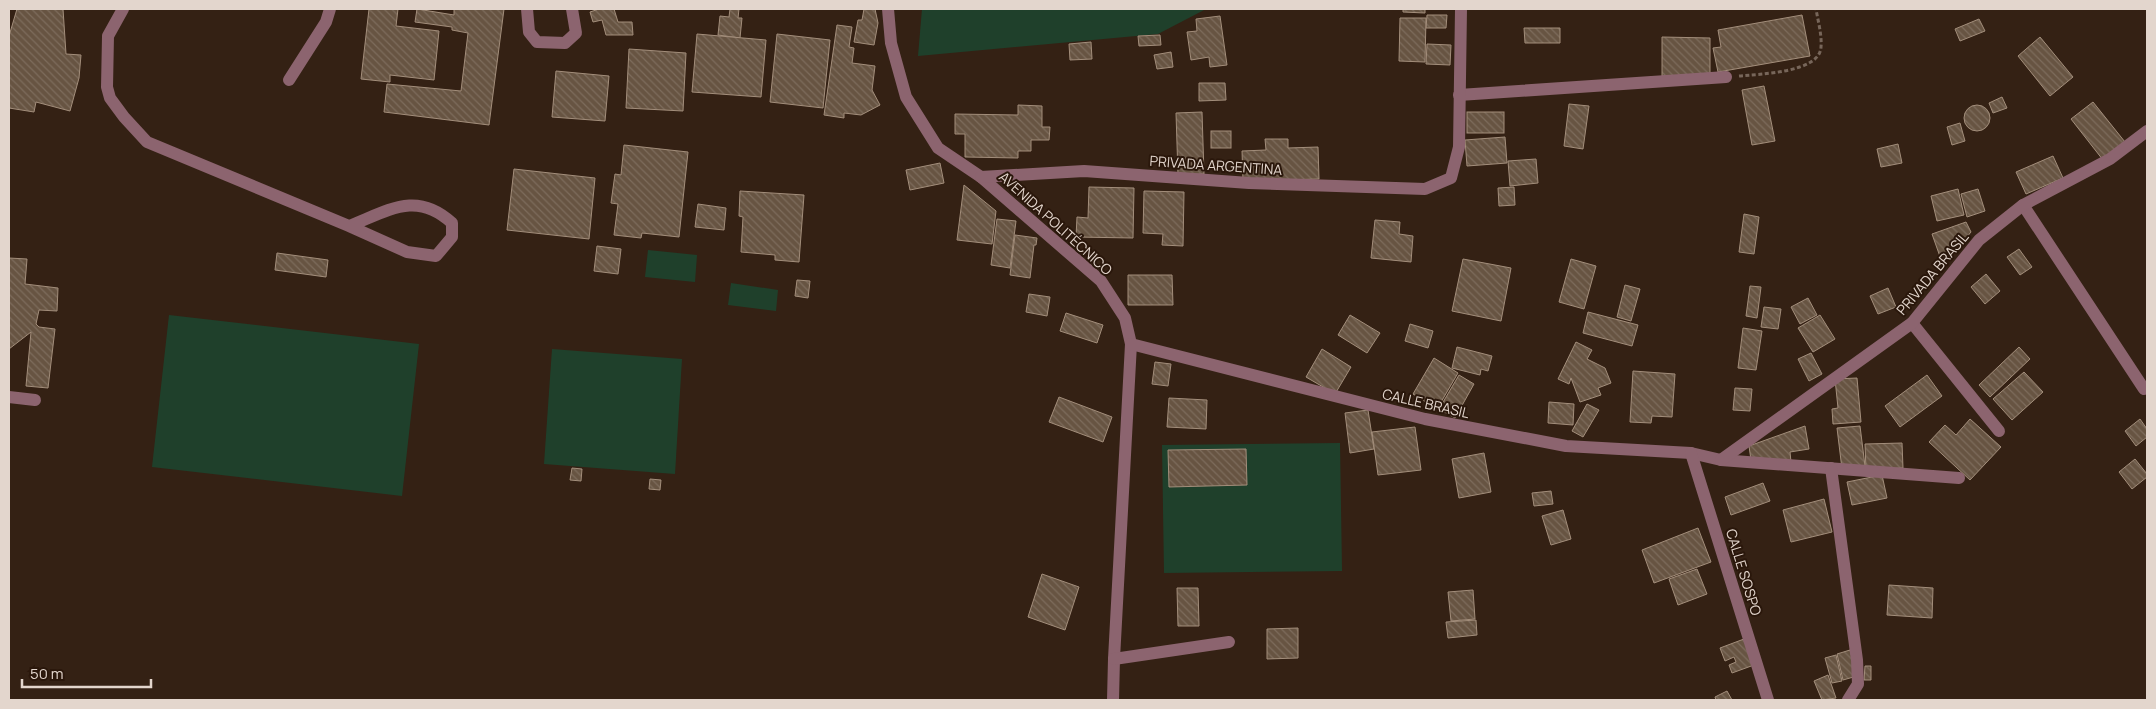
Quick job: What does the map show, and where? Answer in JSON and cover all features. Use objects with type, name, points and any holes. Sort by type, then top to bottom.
[{"type":"street","points":[[123,9],[108,36],[107,88],[110,98],[124,117],[147,142],[349,226],[406,252],[436,256],[452,237],[452,223],[442,214],[420,205],[403,205],[349,226]]},
{"type":"street","points":[[289,80],[326,22],[330,9]]},
{"type":"street","points":[[527,9],[529,32],[537,42],[564,43],[576,33],[572,9]]},
{"type":"street","name":"AVENIDA POLITÉCNICO","points":[[888,9],[891,43],[906,97],[938,148],[981,177],[1101,281],[1125,318],[1131,344],[1113,700]]},
{"type":"street","points":[[1460,9],[1459,95],[1726,77]]},
{"type":"street","name":"PRIVADA ARGENTINA","points":[[981,177],[1084,171],[1249,183],[1425,188],[1451,178],[1459,147],[1459,95]]},
{"type":"street","name":"PRIVADA BRASIL","points":[[1721,460],[1912,323],[1979,240],[2023,205],[2110,160],[2147,131]]},
{"type":"street","points":[[2023,205],[2144,389]]},
{"type":"street","points":[[1912,323],[1998,431]]},
{"type":"street","name":"CALLE BRASIL","points":[[1131,344],[1425,419],[1566,446],[1691,454],[1721,460],[1959,478]]},
{"type":"street","points":[[9,397],[34,400]]},
{"type":"street","name":"CALLE SOSPO","points":[[1691,454],[1768,700]]},
{"type":"street","points":[[1831,468],[1857,660],[1858,684],[1848,700]]},
{"type":"street","points":[[1114,660],[1229,642]]},
{"type":"path","points":[[1726,77],[1798,69],[1817,58],[1821,49],[1816,9]]},
{"type":"green space","points":[[922,9],[1206,9],[1158,34],[918,56]]},
{"type":"green space","points":[[648,250],[697,255],[695,282],[645,277]]},
{"type":"green space","points":[[731,283],[778,290],[776,311],[728,305]]},
{"type":"green space","points":[[169,315],[419,344],[402,496],[152,467]]},
{"type":"green space","points":[[552,349],[682,359],[675,474],[544,464]]},
{"type":"green space","points":[[1340,443],[1342,571],[1164,573],[1162,445]]},
{"type":"building","points":[[17,9],[63,9],[66,54],[81,55],[79,78],[70,111],[36,102],[34,112],[9,108],[9,36]]},
{"type":"building","points":[[369,9],[398,9],[396,26],[439,31],[434,80],[390,75],[390,82],[361,79]]},
{"type":"building","points":[[417,9],[454,15],[454,9],[504,9],[489,125],[384,112],[387,84],[461,91],[468,33],[452,30],[452,27],[415,22]]},
{"type":"building","points":[[599,9],[614,9],[618,22],[632,22],[633,35],[606,35],[602,20],[593,22],[590,12]]},
{"type":"building","points":[[730,9],[739,9],[738,18],[742,18],[740,38],[718,35],[720,16],[729,17]]},
{"type":"building","points":[[864,9],[875,9],[878,23],[874,45],[854,42],[858,20],[862,20]]},
{"type":"building","points":[[1403,9],[1425,9],[1425,13],[1403,12]]},
{"type":"building","points":[[1427,15],[1447,15],[1446,28],[1426,28]]},
{"type":"building","points":[[1802,15],[1810,56],[1718,72],[1713,48],[1721,47],[1718,30]]},
{"type":"building","points":[[1220,16],[1227,65],[1210,67],[1209,57],[1191,60],[1187,32],[1197,31],[1196,19]]},
{"type":"building","points":[[1400,18],[1426,18],[1425,62],[1399,61]]},
{"type":"building","points":[[1979,19],[1985,31],[1960,41],[1955,29]]},
{"type":"building","points":[[837,25],[852,27],[849,47],[854,48],[852,63],[875,66],[872,90],[880,105],[861,115],[844,113],[844,118],[824,115]]},
{"type":"building","points":[[1524,28],[1560,28],[1560,43],[1525,43]]},
{"type":"building","points":[[697,34],[766,40],[761,97],[692,92]]},
{"type":"building","points":[[777,34],[830,40],[823,108],[770,102]]},
{"type":"building","points":[[1160,35],[1161,45],[1139,46],[1138,36]]},
{"type":"building","points":[[1662,37],[1710,38],[1710,77],[1662,76]]},
{"type":"building","points":[[2040,37],[2073,77],[2050,96],[2018,56]]},
{"type":"building","points":[[1091,42],[1092,59],[1070,60],[1069,44]]},
{"type":"building","points":[[1427,44],[1451,45],[1450,65],[1426,64]]},
{"type":"building","points":[[629,49],[686,53],[683,111],[626,108]]},
{"type":"building","points":[[1171,52],[1173,67],[1157,69],[1154,55]]},
{"type":"building","points":[[556,71],[609,76],[605,121],[552,117]]},
{"type":"building","points":[[1199,83],[1225,83],[1226,100],[1199,101]]},
{"type":"building","points":[[1764,86],[1775,141],[1752,145],[1742,90]]},
{"type":"building","points":[[2002,97],[2007,108],[1993,113],[1989,103]]},
{"type":"building","points":[[2093,102],[2125,142],[2103,160],[2071,119]]},
{"type":"building","points":[[1569,104],[1589,106],[1583,149],[1564,146]]},
{"type":"building","points":[[1018,105],[1042,106],[1042,127],[1050,127],[1049,140],[1031,140],[1031,151],[1018,151],[1018,158],[965,157],[965,134],[955,134],[955,114],[1018,115]]},
{"type":"building","points":[[1977,105],[1986,109],[1990,118],[1986,127],[1977,131],[1968,127],[1964,118],[1968,109]]},
{"type":"building","points":[[1202,112],[1204,174],[1178,175],[1176,113]]},
{"type":"building","points":[[1467,112],[1504,112],[1504,133],[1467,133]]},
{"type":"building","points":[[1960,123],[1965,141],[1952,145],[1947,127]]},
{"type":"building","points":[[1211,131],[1231,131],[1231,148],[1211,148]]},
{"type":"building","points":[[1505,137],[1507,163],[1467,166],[1465,140]]},
{"type":"building","points":[[1265,139],[1288,139],[1288,148],[1318,147],[1319,179],[1243,181],[1242,151],[1266,150]]},
{"type":"building","points":[[1898,144],[1902,163],[1881,167],[1877,149]]},
{"type":"building","points":[[624,145],[688,152],[679,237],[642,233],[641,238],[614,235],[618,204],[611,203],[615,174],[621,175]]},
{"type":"building","points":[[2053,156],[2063,178],[2026,194],[2016,172]]},
{"type":"building","points":[[1536,159],[1538,183],[1510,186],[1508,161]]},
{"type":"building","points":[[940,163],[944,183],[910,190],[906,170]]},
{"type":"building","points":[[514,169],[595,178],[589,239],[507,230]]},
{"type":"building","points":[[964,185],[996,211],[992,244],[957,240]]},
{"type":"building","points":[[1089,187],[1134,188],[1133,238],[1076,237],[1077,217],[1088,218]]},
{"type":"building","points":[[1514,187],[1515,205],[1499,206],[1498,188]]},
{"type":"building","points":[[1958,189],[1964,215],[1937,221],[1931,196]]},
{"type":"building","points":[[1978,189],[1985,211],[1967,217],[1961,194]]},
{"type":"building","points":[[740,191],[804,195],[799,262],[775,260],[775,255],[741,252],[743,217],[739,216]]},
{"type":"building","points":[[1144,191],[1184,192],[1183,246],[1162,245],[1163,234],[1143,233]]},
{"type":"building","points":[[698,204],[726,208],[724,230],[695,227]]},
{"type":"building","points":[[1744,214],[1759,217],[1754,254],[1739,252]]},
{"type":"building","points":[[997,219],[1016,221],[1010,268],[991,265]]},
{"type":"building","points":[[1375,220],[1400,222],[1399,234],[1413,236],[1411,262],[1371,258]]},
{"type":"building","points":[[1966,222],[1971,232],[1943,265],[1932,234]]},
{"type":"building","points":[[1015,235],[1037,238],[1036,245],[1034,245],[1030,278],[1010,275]]},
{"type":"building","points":[[597,246],[621,249],[618,274],[594,271]]},
{"type":"building","points":[[2019,249],[2032,267],[2020,275],[2007,257]]},
{"type":"building","points":[[277,253],[328,260],[326,277],[275,270]]},
{"type":"building","points":[[9,258],[27,259],[25,284],[58,288],[57,311],[39,310],[36,324],[39,327],[55,329],[48,388],[26,386],[31,332],[9,349]]},
{"type":"building","points":[[1463,259],[1511,268],[1501,321],[1452,311]]},
{"type":"building","points":[[1571,259],[1596,266],[1584,309],[1559,302]]},
{"type":"building","points":[[1986,274],[2000,291],[1985,304],[1971,287]]},
{"type":"building","points":[[1128,275],[1172,275],[1173,305],[1128,305]]},
{"type":"building","points":[[797,280],[810,281],[808,298],[795,296]]},
{"type":"building","points":[[1625,285],[1640,289],[1631,321],[1617,317]]},
{"type":"building","points":[[1750,286],[1761,287],[1757,318],[1746,316]]},
{"type":"building","points":[[1888,288],[1896,307],[1878,314],[1870,296]]},
{"type":"building","points":[[1029,294],[1050,297],[1047,316],[1026,312]]},
{"type":"building","points":[[1808,298],[1817,315],[1800,324],[1791,307]]},
{"type":"building","points":[[1764,307],[1781,309],[1778,329],[1761,327]]},
{"type":"building","points":[[1588,312],[1638,325],[1632,346],[1583,333]]},
{"type":"building","points":[[1066,313],[1103,325],[1097,343],[1060,331]]},
{"type":"building","points":[[1350,315],[1380,333],[1367,353],[1338,335]]},
{"type":"building","points":[[1820,315],[1835,339],[1813,352],[1798,328]]},
{"type":"building","points":[[1410,324],[1433,331],[1428,348],[1405,341]]},
{"type":"building","points":[[1743,328],[1762,331],[1756,370],[1738,368]]},
{"type":"building","points":[[1576,342],[1592,350],[1587,359],[1605,368],[1611,383],[1598,388],[1601,395],[1580,402],[1571,378],[1569,384],[1558,379]]},
{"type":"building","points":[[1457,347],[1492,356],[1488,371],[1481,369],[1480,375],[1452,368]]},
{"type":"building","points":[[2019,347],[2030,359],[1990,397],[1979,385]]},
{"type":"building","points":[[1322,349],[1351,367],[1335,394],[1306,377]]},
{"type":"building","points":[[1811,353],[1822,374],[1809,381],[1798,359]]},
{"type":"building","points":[[1434,358],[1458,373],[1437,409],[1413,394]]},
{"type":"building","points":[[1155,362],[1171,364],[1168,386],[1152,384]]},
{"type":"building","points":[[1633,371],[1675,374],[1672,417],[1652,416],[1651,423],[1630,422]]},
{"type":"building","points":[[2024,372],[2043,392],[2012,420],[1993,399]]},
{"type":"building","points":[[1459,375],[1474,384],[1455,418],[1439,409]]},
{"type":"building","points":[[1927,375],[1942,396],[1900,427],[1885,406]]},
{"type":"building","points":[[1857,378],[1861,422],[1833,424],[1832,409],[1838,408],[1835,379]]},
{"type":"building","points":[[1735,388],[1752,389],[1750,411],[1733,410]]},
{"type":"building","points":[[1059,397],[1112,417],[1103,442],[1049,422]]},
{"type":"building","points":[[1169,398],[1207,400],[1206,429],[1167,427]]},
{"type":"building","points":[[1549,402],[1574,404],[1573,425],[1548,423]]},
{"type":"building","points":[[1587,404],[1599,410],[1583,437],[1572,431]]},
{"type":"building","points":[[1368,410],[1374,449],[1350,453],[1345,413]]},
{"type":"building","points":[[1970,419],[2001,447],[1970,480],[1929,442],[1945,425],[1956,435]]},
{"type":"building","points":[[2140,419],[2147,429],[2147,437],[2136,446],[2125,431]]},
{"type":"building","points":[[1805,426],[1809,449],[1790,452],[1791,462],[1751,460],[1749,446]]},
{"type":"building","points":[[1860,426],[1865,466],[1842,469],[1837,428]]},
{"type":"building","points":[[1415,427],[1421,470],[1378,475],[1372,432]]},
{"type":"building","points":[[1902,443],[1903,468],[1866,470],[1865,444]]},
{"type":"building","points":[[1246,449],[1247,485],[1169,487],[1168,450]]},
{"type":"building","points":[[1484,453],[1491,492],[1459,498],[1452,459]]},
{"type":"building","points":[[2135,459],[2147,474],[2147,477],[2132,489],[2119,472]]},
{"type":"building","points":[[572,468],[582,469],[581,481],[570,480]]},
{"type":"building","points":[[1882,475],[1887,498],[1852,505],[1847,482]]},
{"type":"building","points":[[650,479],[661,480],[660,490],[649,489]]},
{"type":"building","points":[[1763,483],[1770,501],[1731,515],[1725,497]]},
{"type":"building","points":[[1551,491],[1553,504],[1534,506],[1532,493]]},
{"type":"building","points":[[1824,499],[1832,532],[1791,542],[1783,510]]},
{"type":"building","points":[[1563,510],[1571,539],[1551,545],[1542,516]]},
{"type":"building","points":[[1698,528],[1711,562],[1654,583],[1642,550]]},
{"type":"building","points":[[1697,569],[1707,594],[1678,605],[1669,579]]},
{"type":"building","points":[[1042,574],[1079,587],[1065,630],[1028,617]]},
{"type":"building","points":[[1889,585],[1933,588],[1932,618],[1887,615]]},
{"type":"building","points":[[1177,588],[1198,588],[1199,626],[1178,626]]},
{"type":"building","points":[[1473,590],[1475,619],[1451,621],[1448,592]]},
{"type":"building","points":[[1476,620],[1477,635],[1448,638],[1446,622]]},
{"type":"building","points":[[1298,628],[1298,658],[1267,659],[1267,629]]},
{"type":"building","points":[[1744,639],[1754,665],[1732,673],[1729,665],[1736,662],[1734,657],[1725,661],[1720,648]]},
{"type":"building","points":[[1850,650],[1857,676],[1843,680],[1837,654]]},
{"type":"building","points":[[1836,655],[1842,681],[1832,683],[1825,658]]},
{"type":"building","points":[[1865,666],[1871,666],[1871,680],[1864,680]]},
{"type":"building","points":[[1828,675],[1836,698],[1822,700],[1814,681]]},
{"type":"building","points":[[1727,691],[1732,700],[1716,700],[1715,697]]}]
